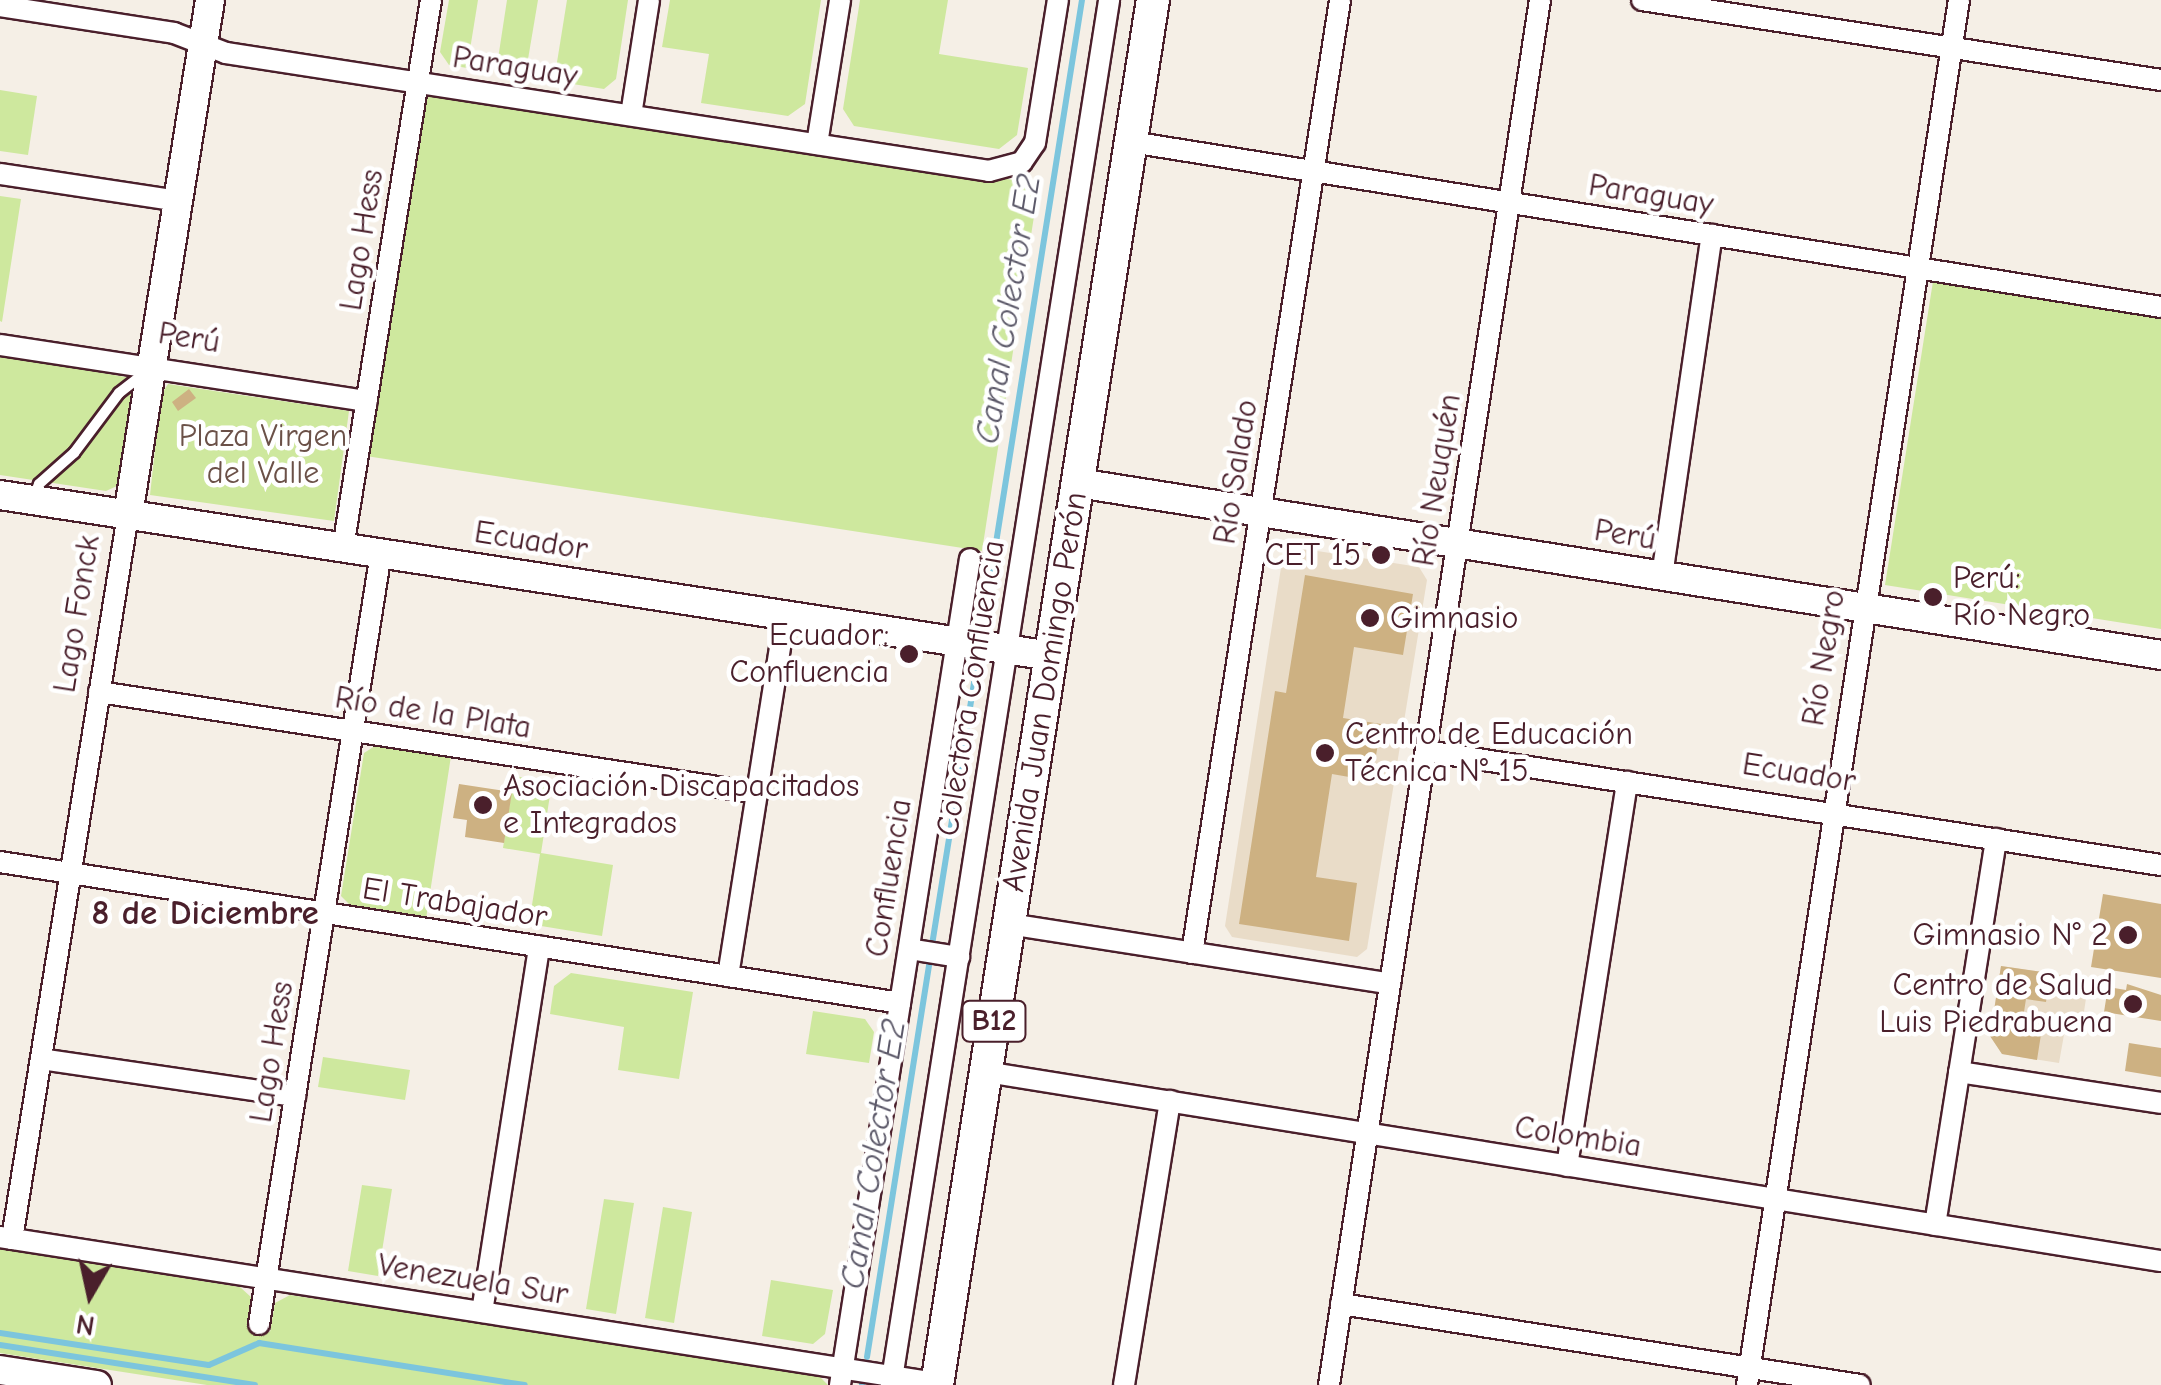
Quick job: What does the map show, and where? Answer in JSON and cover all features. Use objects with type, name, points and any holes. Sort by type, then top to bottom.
[{"type":"main road","name":"Avenida Juan Domingo Perón","points":[[937,1384],[1154,0]]},
{"type":"street","name":"Lago Fonck","points":[[6,1238],[40,1058],[210,0]]},
{"type":"street","name":"Lago Hess","points":[[343,548],[431,0]]},
{"type":"street","points":[[631,115],[649,0]]},
{"type":"street","points":[[818,144],[840,0]]},
{"type":"street","name":"Paraguay","points":[[0,6],[418,82],[990,171],[1022,162],[1038,132],[1058,0]]},
{"type":"street","name":"Colectora Confluencia","points":[[892,1380],[1109,0]]},
{"type":"street","name":"Río Salado","points":[[1192,953],[1340,0]]},
{"type":"street","name":"Río Neuquén","points":[[1329,1385],[1540,0]]},
{"type":"street","points":[[1642,0],[1749,8],[1952,48],[2161,77]]},
{"type":"street","name":"Río Negro","points":[[1748,1376],[1861,608],[1959,0]]},
{"type":"street","name":"Paraguay","points":[[1131,142],[2161,307]]},
{"type":"street","points":[[0,174],[178,202]]},
{"type":"street","points":[[1662,576],[1712,235]]},
{"type":"street","name":"Perú","points":[[0,345],[366,400]]},
{"type":"street","name":"Perú","points":[[1078,483],[2161,655]]},
{"type":"street","name":"Ecuador","points":[[0,495],[1051,656]]},
{"type":"street","name":"Lago Hess","points":[[260,1324],[380,554]]},
{"type":"street","name":"Confluencia","points":[[842,1377],[970,559]]},
{"type":"street","points":[[728,976],[785,616]]},
{"type":"street","name":"Río de la Plata","points":[[99,692],[757,793]]},
{"type":"street","name":"Ecuador","points":[[1426,751],[2161,865]]},
{"type":"street","points":[[1568,1166],[1626,782]]},
{"type":"street","points":[[1936,1225],[1996,839]]},
{"type":"street","name":"El Trabajador","points":[[0,862],[900,1003]]},
{"type":"street","points":[[1009,924],[1390,984]]},
{"type":"street","points":[[482,1312],[539,946]]},
{"type":"street","points":[[909,949],[959,957]]},
{"type":"street","points":[[40,1058],[295,1096]]},
{"type":"street","name":"Colombia","points":[[986,1072],[2161,1261]]},
{"type":"street","points":[[1960,1072],[2161,1103]]},
{"type":"street","points":[[1124,1385],[1170,1102]]},
{"type":"street","name":"Venezuela Sur","points":[[6,1238],[482,1312],[842,1377],[937,1384]]},
{"type":"street","points":[[1341,1304],[1748,1376],[1860,1385]]},
{"type":"street","points":[[0,1370],[97,1385]]},
{"type":"lane","points":[[33,500],[39,484],[74,453],[112,400],[151,368]]},
{"type":"shaded area","name":"Centro de Educación Técnica N° 15","points":[[1292,547],[1419,567],[1427,580],[1367,949],[1357,957],[1232,937],[1225,926],[1283,555]]},
{"type":"shaded area","points":[[2001,966],[2089,979],[2081,1031],[2065,1029],[2059,1063],[2002,1054],[1990,1036]]},
{"type":"green space","points":[[449,0],[478,0],[467,68],[449,65],[440,52]]},
{"type":"green space","points":[[507,0],[538,0],[525,77],[496,72]]},
{"type":"green space","points":[[567,0],[628,0],[616,79],[604,89],[554,81]]},
{"type":"green space","points":[[670,0],[821,0],[805,104],[788,116],[701,103],[709,54],[662,47]]},
{"type":"green space","points":[[860,0],[948,0],[939,54],[1028,68],[1017,135],[999,149],[854,126],[843,109]]},
{"type":"green space","points":[[423,89],[1039,184],[982,551],[366,456]]},
{"type":"green space","points":[[0,90],[37,96],[28,155],[0,151]]},
{"type":"green space","points":[[0,196],[21,199],[2,322],[0,321]]},
{"type":"green space","points":[[1934,275],[2161,311],[2161,629],[1885,585]]},
{"type":"green space","points":[[0,355],[131,378],[135,389],[117,486],[106,491],[0,475]]},
{"type":"green space","name":"Plaza Virgen del Valle","points":[[168,384],[349,411],[334,521],[150,495],[161,395]]},
{"type":"green space","points":[[378,744],[451,756],[426,919],[352,907],[341,896],[364,753]]},
{"type":"green space","points":[[514,776],[552,782],[541,853],[613,865],[602,936],[529,924],[540,854],[503,848]]},
{"type":"green space","points":[[571,973],[693,992],[679,1079],[618,1070],[624,1027],[550,1014],[554,986]]},
{"type":"green space","points":[[813,1011],[865,1019],[874,1032],[869,1063],[806,1054]]},
{"type":"green space","points":[[323,1057],[410,1070],[405,1100],[318,1087]]},
{"type":"green space","points":[[362,1185],[392,1189],[378,1276],[348,1271]]},
{"type":"green space","points":[[604,1199],[634,1203],[616,1314],[586,1309]]},
{"type":"green space","points":[[663,1207],[692,1212],[674,1323],[645,1318]]},
{"type":"green space","points":[[0,1249],[240,1287],[252,1298],[248,1328],[270,1332],[275,1303],[290,1295],[818,1375],[828,1385],[207,1385],[0,1353]]},
{"type":"green space","points":[[771,1280],[833,1290],[825,1334],[813,1344],[762,1336]]},
{"type":"building","points":[[189,389],[196,398],[178,411],[172,402]]},
{"type":"building","name":"Centro de Educación Técnica N° 15","points":[[1305,575],[1413,594],[1403,655],[1354,647],[1343,718],[1381,724],[1372,781],[1332,774],[1316,877],[1357,883],[1349,941],[1239,924],[1275,691],[1286,693]]},
{"type":"building","name":"Asociación Discapacitados e Integrados","points":[[459,784],[512,792],[504,843],[465,837],[467,820],[453,818]]},
{"type":"building","name":"Gimnasio N° 2","points":[[2103,894],[2161,904],[2161,978],[2091,967]]},
{"type":"building","points":[[2001,966],[2050,973],[2046,1002],[2026,999],[2022,1025],[2042,1028],[2037,1060],[2002,1054],[1990,1036]]},
{"type":"building","name":"Centro de Salud Luis Piedrabuena","points":[[2127,984],[2161,995],[2161,1021],[2104,1012],[2108,987],[2126,990]]},
{"type":"building","points":[[2129,1043],[2161,1048],[2161,1077],[2125,1071]]},
{"type":"waterway","name":"Canal Colector E2","points":[[983,625],[1082,0]]},
{"type":"waterway","name":"Canal Colector E2","points":[[932,945],[977,664]]},
{"type":"waterway","name":"Canal Colector E2","points":[[867,1357],[930,960]]},
{"type":"waterway","points":[[0,1333],[209,1365],[259,1343],[525,1385]]},
{"type":"waterway","points":[[0,1345],[255,1385]]},
{"type":"place","name":"CET 15","points":[[1381,555]]},
{"type":"place","name":"Perú: Río Negro","points":[[1933,597]]},
{"type":"place","name":"Gimnasio","points":[[1370,618]]},
{"type":"place","name":"Ecuador: Confluencia","points":[[909,654]]},
{"type":"place","name":"Centro de Educación Técnica N° 15","points":[[1325,753]]},
{"type":"place","name":"Asociación Discapacitados e Integrados","points":[[483,805]]},
{"type":"place","name":"Gimnasio N° 2","points":[[2128,935]]},
{"type":"place","name":"Centro de Salud Luis Piedrabuena","points":[[2133,1004]]},
{"type":"district","name":"8 de Diciembre","points":[[205,913]]}]
